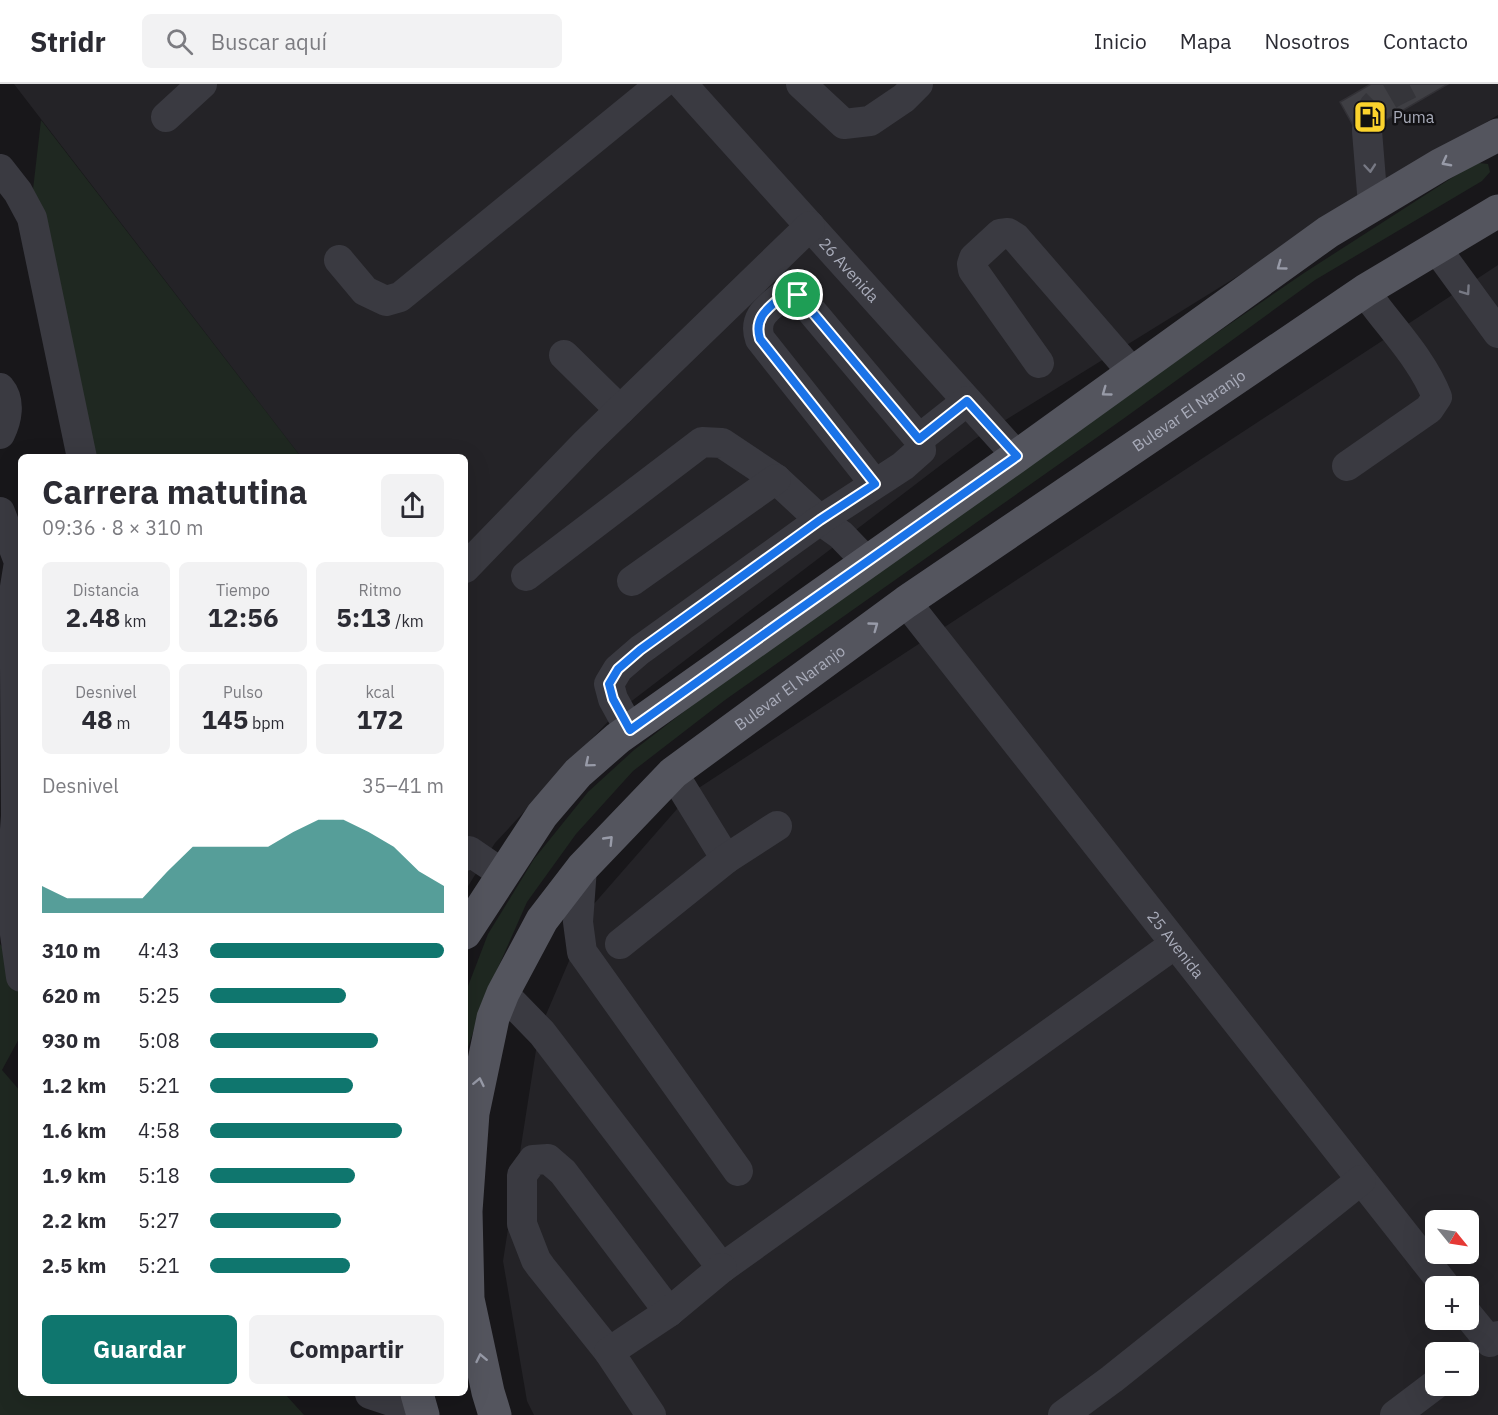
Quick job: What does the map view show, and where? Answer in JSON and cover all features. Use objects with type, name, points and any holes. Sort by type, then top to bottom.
[{"type":"main road","points":[[468,928],[542,815],[578,773],[630,730],[1328,232],[1440,165],[1498,135]]},
{"type":"main road","name":"Bulevar El Naranjo","points":[[468,1183],[473,1113],[493,1018],[502,993],[542,920],[582,868],[673,774],[906,602],[1366,290],[1498,211]]},
{"type":"main road","name":"Bulevar El Naranjo","points":[[468,1299],[495,1415]]},
{"type":"street","points":[[166,117],[202,84]]},
{"type":"street","points":[[339,260],[365,291],[386,301],[400,297],[660,84]]},
{"type":"street","name":"26 Avenida","points":[[682,84],[1017,456]]},
{"type":"street","points":[[801,84],[844,124],[870,121],[904,98],[918,84]]},
{"type":"street","points":[[1367,131],[1373,205]]},
{"type":"street","points":[[0,169],[18,192],[32,218],[81,454]]},
{"type":"street","points":[[468,565],[620,410],[810,226]]},
{"type":"street","points":[[1039,363],[973,270],[974,258],[999,234],[1008,233],[1016,238],[1133,373]]},
{"type":"street","points":[[1436,248],[1498,333]]},
{"type":"street","points":[[1347,466],[1429,409],[1437,397],[1421,367],[1366,290]]},
{"type":"street","points":[[630,730],[613,699],[609,684],[618,669],[640,650],[820,520],[875,484],[913,459],[921,450],[919,439],[798,295],[786,293],[759,318],[756,328],[760,339],[875,484]]},
{"type":"street","points":[[564,355],[620,410]]},
{"type":"street","points":[[0,388],[6,395],[7,421],[0,434]]},
{"type":"street","points":[[919,439],[967,401]]},
{"type":"street","points":[[526,576],[702,442],[722,443],[776,479],[867,562]]},
{"type":"street","points":[[632,581],[776,479]]},
{"type":"street","points":[[0,512],[18,559]]},
{"type":"street","points":[[18,565],[6,604],[15,668],[18,735],[11,885],[18,956]]},
{"type":"street","name":"25 Avenida","points":[[906,602],[1437,1276]]},
{"type":"street","points":[[673,774],[726,859]]},
{"type":"street","points":[[620,944],[726,859],[777,826]]},
{"type":"street","points":[[468,852],[503,874]]},
{"type":"street","points":[[582,868],[578,922],[582,952],[738,1171]]},
{"type":"street","points":[[609,1352],[669,1312],[722,1268],[1175,944]]},
{"type":"street","points":[[502,993],[542,1033],[722,1268]]},
{"type":"street","points":[[651,1415],[609,1352],[536,1260],[522,1224],[522,1175],[533,1160],[548,1159],[563,1172],[669,1312]]},
{"type":"street","points":[[1064,1415],[1361,1180]]},
{"type":"street","points":[[1476,1330],[1485,1345]]},
{"type":"street","points":[[1395,1415],[1425,1392]]},
{"type":"street","points":[[378,1396],[420,1407]]},
{"type":"shaded area","points":[[14,84],[1498,84],[1498,115],[975,439],[616,713],[495,843],[468,886],[468,454],[299,454]]},
{"type":"shaded area","points":[[41,120],[299,454],[91,454],[31,207]]},
{"type":"shaded area","points":[[1479,163],[1488,164],[1490,172],[1482,181],[1315,280],[1123,419],[725,700],[633,771],[576,834],[527,902],[485,997],[468,1047],[468,986],[488,934],[534,859],[588,792],[634,750],[712,690],[1109,407],[1304,273],[1464,170]]},
{"type":"shaded area","points":[[1498,265],[1498,1415],[534,1415],[527,1401],[503,1261],[539,1031],[593,905],[691,793]]},
{"type":"shaded area","points":[[0,944],[18,965],[18,1041],[2,1070],[18,1089],[18,1396],[287,1396],[304,1415],[0,1415]]},
{"type":"building","name":"Puma","points":[[1371,84],[1448,84],[1359,136],[1340,102]]},
{"type":"tunnel","points":[[1367,131],[1370,113],[1379,101],[1409,84]]},
{"type":"place","name":"Puma","points":[[1370,117]]},
{"type":"route","points":[[786,293],[798,295],[919,439],[967,401],[1017,456],[630,730],[613,699],[609,684],[618,669],[640,650],[820,520],[875,484],[760,339],[756,328],[759,318],[786,293]]}]
